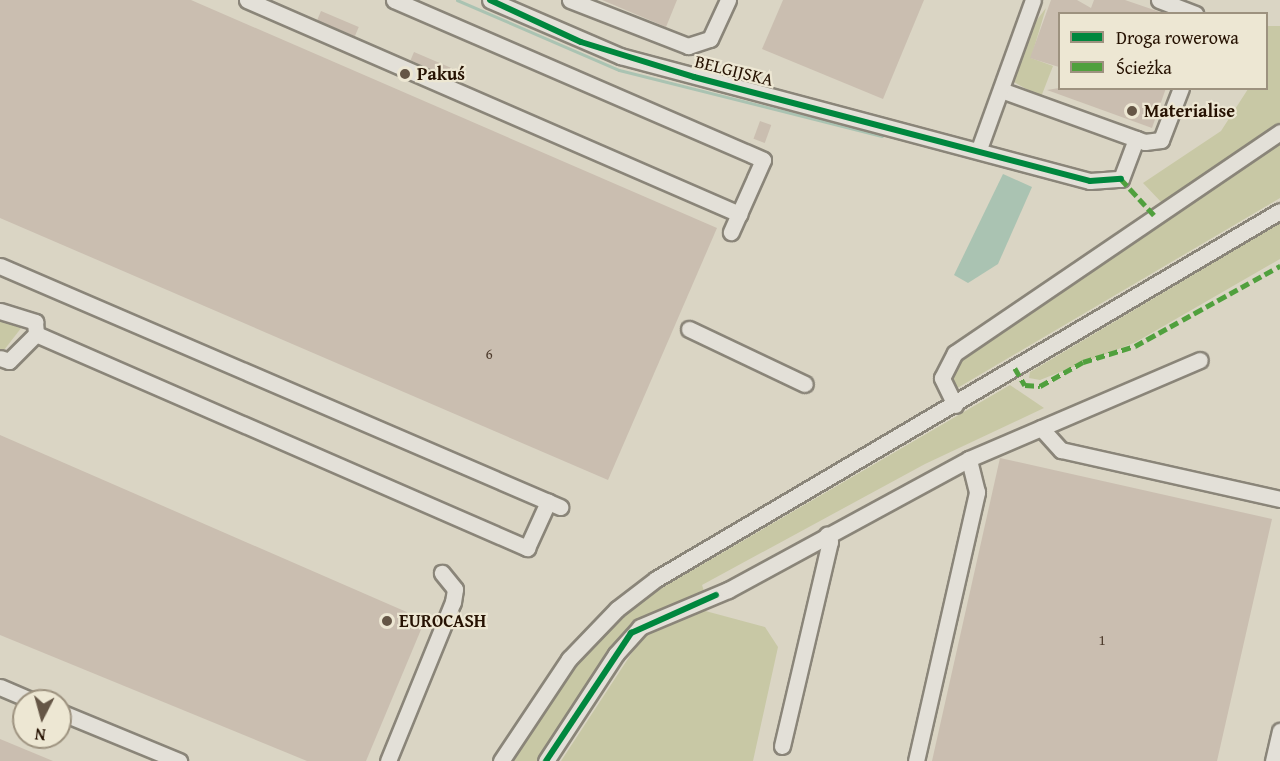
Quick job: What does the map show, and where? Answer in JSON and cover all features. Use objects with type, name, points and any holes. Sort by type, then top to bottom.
[{"type":"street","points":[[247,0],[266,4],[739,214]]},
{"type":"street","points":[[394,0],[763,160],[731,232]]},
{"type":"street","name":"BELGIJSKA","points":[[490,0],[620,56],[979,149],[1090,181],[1121,179],[1136,139]]},
{"type":"street","points":[[570,0],[688,46],[710,39],[728,0]]},
{"type":"street","points":[[979,149],[1033,0]]},
{"type":"street","points":[[1159,0],[1190,12]]},
{"type":"street","points":[[1001,90],[1136,139],[1161,140],[1180,90]]},
{"type":"street","points":[[955,405],[942,378],[956,353],[1280,132]]},
{"type":"street","points":[[501,761],[569,659],[634,596],[1280,211]]},
{"type":"street","points":[[0,266],[554,505],[527,548],[36,334]]},
{"type":"street","points":[[0,311],[35,321],[36,334],[9,361],[0,358]]},
{"type":"street","points":[[689,329],[806,384]]},
{"type":"street","points":[[546,761],[631,633],[716,595],[969,459],[1200,360]]},
{"type":"street","points":[[1041,428],[1061,450],[1280,499]]},
{"type":"street","points":[[916,761],[977,492],[969,459]]},
{"type":"street","points":[[782,746],[830,542],[827,535]]},
{"type":"street","points":[[388,761],[453,602],[455,590],[442,573]]},
{"type":"street","points":[[72,717],[179,761]]},
{"type":"street","points":[[1273,761],[1280,731]]},
{"type":"shaded area","points":[[1046,8],[1031,58],[1053,66],[1041,97],[1012,81],[1033,25]]},
{"type":"shaded area","points":[[1268,26],[1280,26],[1280,125],[1163,204],[1143,183],[1221,131],[1247,90],[1268,90]]},
{"type":"shaded area","points":[[1280,140],[1280,198],[954,390],[948,373],[959,358]]},
{"type":"shaded area","points":[[1003,174],[1032,187],[998,264],[968,283],[954,275]]},
{"type":"shaded area","points":[[1280,223],[1280,259],[1136,342],[1040,380],[1029,378],[1030,372]]},
{"type":"shaded area","points":[[0,318],[25,323],[1,354],[0,351]]},
{"type":"shaded area","points":[[1010,385],[1044,408],[925,464],[702,585],[705,594],[628,628],[539,761],[510,761],[582,656],[643,599]]},
{"type":"shaded area","points":[[698,609],[765,627],[778,647],[753,761],[561,761],[639,642],[635,636]]},
{"type":"building","points":[[0,0],[191,0],[717,228],[608,480],[0,218]]},
{"type":"building","points":[[602,0],[677,0],[666,27]]},
{"type":"building","points":[[783,0],[924,0],[883,99],[762,49]]},
{"type":"building","points":[[1051,0],[1077,0],[1091,8],[1094,0],[1125,0],[1160,12],[1058,12],[1058,67],[1030,58]]},
{"type":"building","points":[[321,11],[359,27],[355,36],[317,20]]},
{"type":"building","points":[[414,52],[451,68],[447,76],[410,60]]},
{"type":"building","name":"Materialise","points":[[1058,88],[1058,90],[1165,90],[1152,128],[1047,90]]},
{"type":"building","points":[[760,121],[771,125],[765,143],[754,139]]},
{"type":"building","points":[[0,435],[425,620],[366,761],[307,761],[0,635]]},
{"type":"building","points":[[1000,458],[1272,519],[1217,761],[932,761]]},
{"type":"building","points":[[0,739],[12,744],[12,749],[24,749],[53,761],[0,761]]},
{"type":"waterway","points":[[457,0],[619,70],[882,136]]},
{"type":"marked path","points":[[1121,179],[1156,217]]},
{"type":"marked path","points":[[1015,368],[1025,385],[1040,386],[1083,362],[1135,346],[1280,266]]},
{"type":"cycle path","points":[[490,0],[581,42],[694,77],[1090,181],[1121,179]]},
{"type":"cycle path","points":[[546,761],[631,633],[716,595]]},
{"type":"place","name":"Pakuś","points":[[405,74]]},
{"type":"place","name":"Materialise","points":[[1132,111]]},
{"type":"place","name":"EUROCASH","points":[[387,621]]}]
